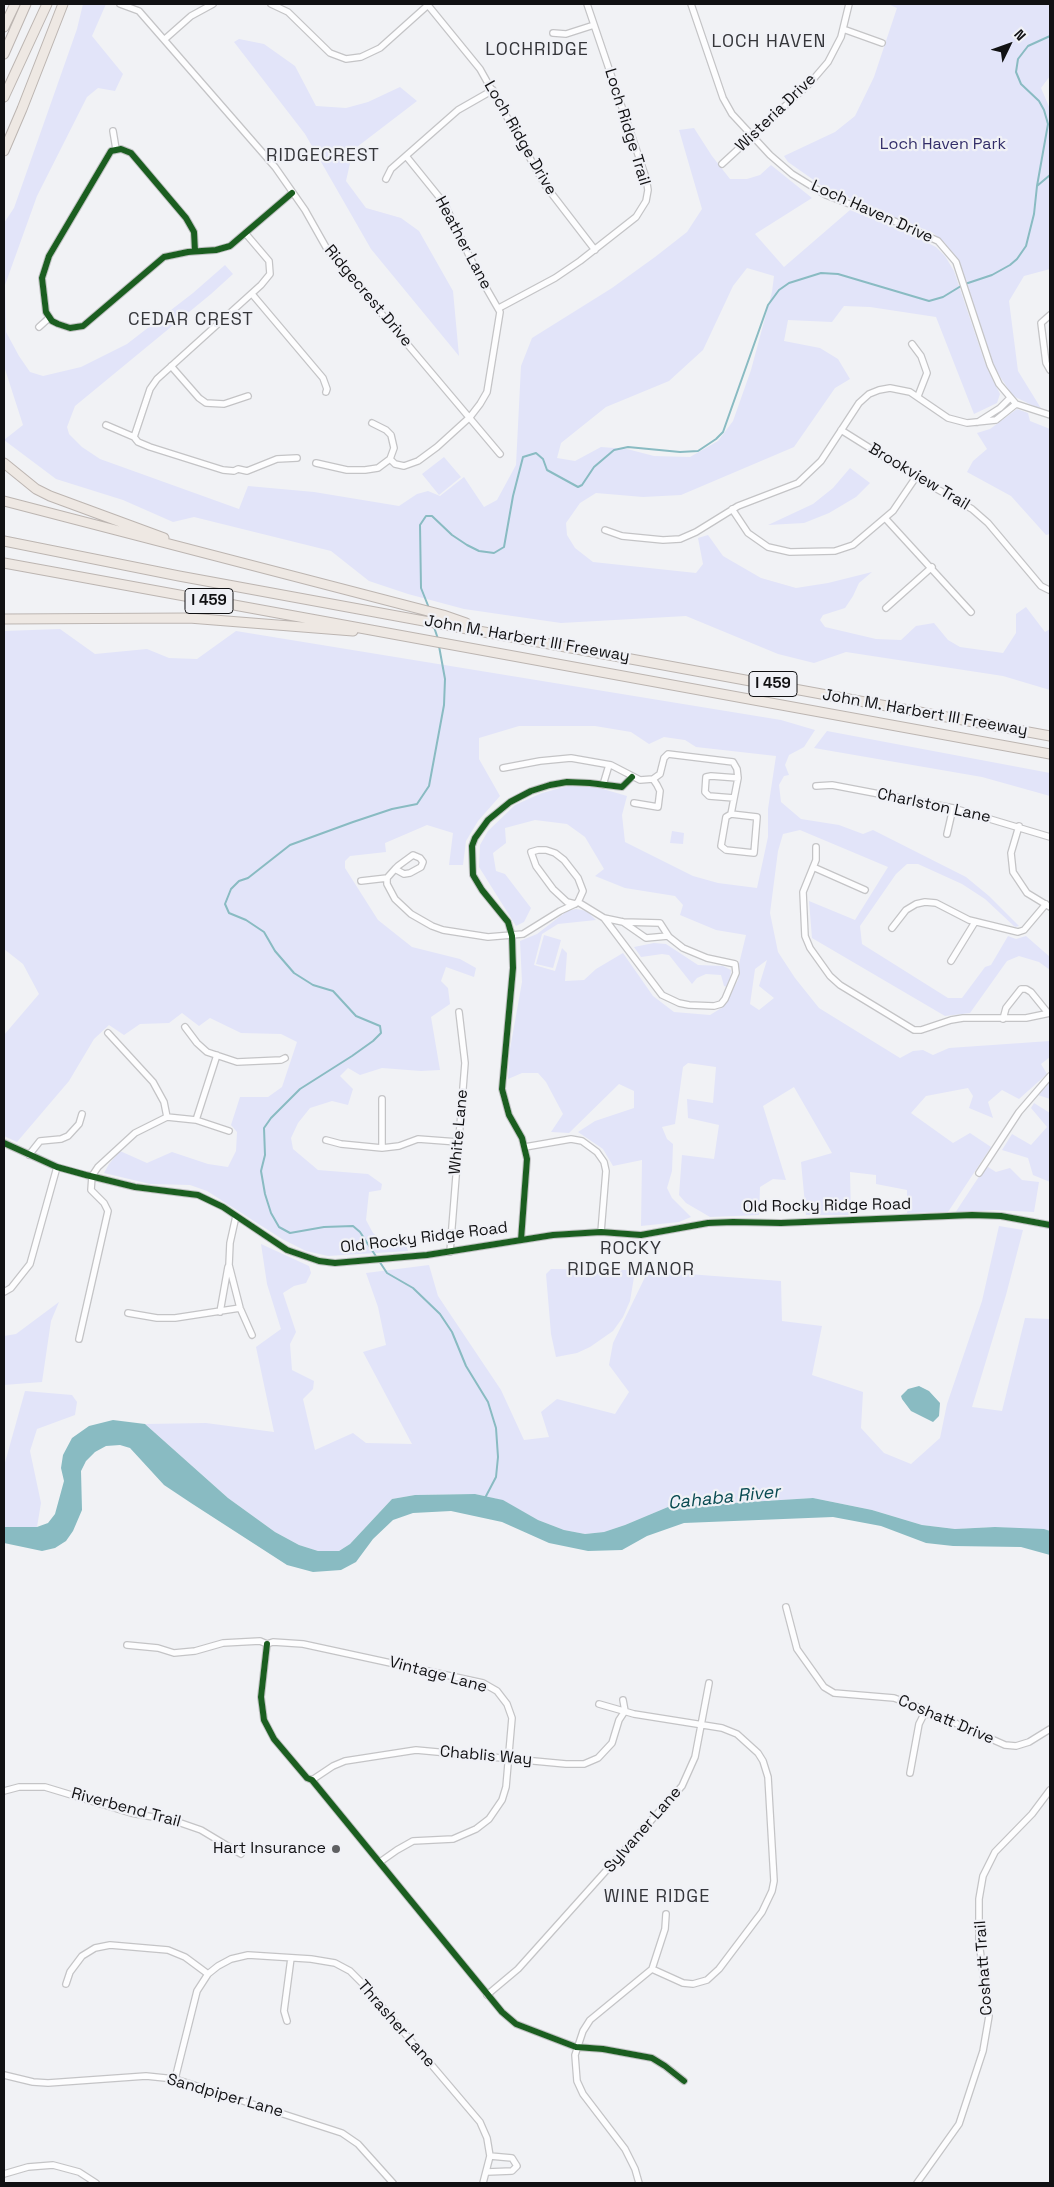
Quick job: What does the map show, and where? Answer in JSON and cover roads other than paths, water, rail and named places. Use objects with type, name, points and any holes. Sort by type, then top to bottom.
[{"type":"highway","points":[[4,27],[15,4]]},
{"type":"highway","points":[[4,54],[26,4]]},
{"type":"highway","points":[[4,97],[47,4]]},
{"type":"highway","points":[[4,149],[22,110],[63,4]]},
{"type":"highway","points":[[4,463],[36,489],[50,496],[149,533],[249,566]]},
{"type":"highway","points":[[4,501],[443,615],[491,632]]},
{"type":"highway","name":"John M. Harbert III Freeway","points":[[4,541],[179,576],[1050,736]]},
{"type":"highway","name":"John M. Harbert III Freeway","points":[[4,564],[1050,754]]},
{"type":"highway","points":[[4,619],[189,618],[403,636]]},
{"type":"street","name":"Ridgecrest Drive","points":[[120,4],[139,11],[275,167],[305,210],[322,242],[335,259],[500,454]]},
{"type":"street","points":[[165,39],[192,16],[212,4]]},
{"type":"street","points":[[271,4],[288,12],[299,21],[330,53],[346,59],[361,57],[380,48],[427,4]]},
{"type":"street","name":"Loch Ridge Drive","points":[[427,4],[472,59],[493,90],[545,185],[595,250]]},
{"type":"street","name":"Loch Ridge Trail","points":[[499,308],[555,278],[595,250],[640,212],[646,201],[648,190],[646,178],[587,4]]},
{"type":"street","name":"Loch Haven Drive","points":[[691,4],[726,105],[752,136],[782,167],[826,194],[938,241],[952,255],[961,275],[998,384],[1016,404],[1050,415]]},
{"type":"street","name":"Wisteria Drive","points":[[722,164],[810,83],[828,62],[843,30],[849,4]]},
{"type":"street","points":[[553,33],[566,34],[594,25]]},
{"type":"street","points":[[843,30],[882,43]]},
{"type":"street","points":[[386,179],[388,172],[458,110],[493,90]]},
{"type":"street","points":[[113,131],[116,149]]},
{"type":"street","points":[[195,251],[194,232],[186,218],[131,153],[116,149],[111,151],[49,256],[42,278],[44,305],[49,318],[58,324],[70,328],[83,326],[164,257],[224,248],[236,243],[292,193]]},
{"type":"street","name":"Heather Lane","points":[[406,156],[444,203],[478,272],[499,308]]},
{"type":"street","points":[[134,437],[150,389],[157,379],[267,280],[270,266],[266,256],[246,234]]},
{"type":"street","points":[[252,294],[323,378],[328,389],[326,392]]},
{"type":"street","points":[[390,459],[395,464],[404,466],[418,461],[437,447],[470,417],[480,404],[487,392],[500,318],[499,308]]},
{"type":"street","points":[[1050,315],[1041,323],[1046,362],[1050,370]]},
{"type":"street","points":[[39,327],[49,318]]},
{"type":"street","points":[[912,344],[922,356],[927,373],[926,380],[918,396]]},
{"type":"street","points":[[171,366],[199,398],[206,403],[224,404],[248,396]]},
{"type":"street","points":[[605,530],[622,536],[663,540],[680,539],[696,532],[732,509],[802,480],[821,461],[859,403],[874,392],[885,388],[896,388],[918,396],[948,418],[961,423],[996,420],[1016,404]]},
{"type":"street","points":[[976,423],[1000,408],[1010,398]]},
{"type":"street","points":[[316,462],[347,470],[378,468],[390,459],[394,448],[391,435],[386,430],[372,424]]},
{"type":"street","points":[[106,425],[134,437],[138,442],[150,447],[223,470],[234,471],[238,469],[247,471],[277,459],[297,458]]},
{"type":"street","name":"Brookview Trail","points":[[841,430],[916,477],[964,503],[980,515],[1041,586],[1049,592]]},
{"type":"street","points":[[732,509],[743,527],[754,538],[775,550],[790,552],[842,550],[853,545],[885,518],[898,505],[916,477]]},
{"type":"street","points":[[885,518],[932,567],[971,612]]},
{"type":"street","points":[[886,608],[932,567]]},
{"type":"street","points":[[503,768],[540,761],[571,758],[608,765],[640,780],[653,779],[660,774],[664,758],[668,754],[730,761],[735,764],[738,778],[731,814]]},
{"type":"street","points":[[603,785],[608,765]]},
{"type":"street","points":[[521,1240],[526,1172],[525,1147],[506,1106],[502,1089],[513,968],[512,936],[508,922],[482,890],[473,875],[472,855],[475,838],[493,816],[521,796],[550,785],[580,782],[616,788],[626,784],[632,776]]},
{"type":"street","points":[[734,798],[709,796],[705,792],[706,777],[738,778]]},
{"type":"street","points":[[634,803],[658,807],[660,791],[653,779]]},
{"type":"street","name":"Charlston Lane","points":[[816,786],[832,785],[953,808],[1019,826],[1050,837]]},
{"type":"street","points":[[947,834],[953,808]]},
{"type":"street","points":[[731,814],[757,817],[754,853],[726,850],[721,846],[726,816],[731,814]]},
{"type":"street","points":[[892,928],[906,910],[916,904],[925,902],[936,904],[975,922],[1018,932],[1024,930],[1048,905],[1027,893],[1014,872],[1011,852],[1019,826]]},
{"type":"street","points":[[816,847],[816,860],[803,892],[805,936],[810,948],[830,976],[840,985],[914,1030],[921,1030],[962,1018],[1003,1019],[1026,1018],[1049,1013],[1031,992],[1021,989],[1006,1008],[1003,1019]]},
{"type":"street","points":[[395,869],[387,878],[387,884],[395,899],[411,914],[432,926],[488,937],[512,936],[523,934],[560,911],[577,903],[583,892],[578,878],[564,860],[555,853],[546,850],[531,852],[536,866],[553,889],[567,902],[577,903],[604,918],[623,922],[660,923],[668,936],[683,948],[695,954],[735,964],[736,973],[725,999],[721,1004],[714,1006],[689,1005],[679,1003],[662,995],[604,918]]},
{"type":"street","points":[[813,868],[865,890]]},
{"type":"street","points":[[361,881],[387,878]]},
{"type":"street","points":[[623,922],[646,938],[668,936]]},
{"type":"street","points":[[951,961],[975,922]]},
{"type":"street","name":"White Lane","points":[[450,1252],[465,1064],[459,1012]]},
{"type":"street","points":[[185,1027],[202,1048],[217,1055],[243,1062],[281,1060],[284,1058]]},
{"type":"street","points":[[108,1033],[153,1082],[164,1102],[167,1116]]},
{"type":"street","points":[[196,1120],[217,1055]]},
{"type":"street","points":[[979,1172],[1009,1126],[1050,1076]]},
{"type":"street","points":[[382,1099],[382,1148]]},
{"type":"street","points":[[29,1154],[40,1140],[61,1139],[68,1136],[79,1124],[82,1114]]},
{"type":"street","points":[[79,1339],[108,1211],[104,1203],[91,1190],[92,1176],[106,1158],[135,1134],[167,1116],[196,1120],[229,1132]]},
{"type":"street","points":[[326,1140],[340,1144],[382,1148],[399,1146],[418,1139],[458,1142]]},
{"type":"street","points":[[525,1147],[571,1139],[582,1141],[597,1152],[604,1162],[606,1171],[601,1232]]},
{"type":"street","name":"Old Rocky Ridge Road","points":[[4,1143],[57,1166],[92,1176],[136,1187],[198,1195],[212,1201],[236,1216],[276,1245],[298,1254],[328,1262],[362,1262],[402,1258],[561,1234],[601,1232],[642,1235],[708,1223],[781,1223],[972,1215],[1001,1216],[1050,1225]]},
{"type":"street","points":[[4,1292],[11,1288],[30,1264],[57,1166]]},
{"type":"street","points":[[220,1312],[236,1216]]},
{"type":"street","points":[[229,1265],[240,1308],[252,1335]]},
{"type":"street","points":[[128,1313],[157,1318],[175,1318],[240,1308]]},
{"type":"street","name":"Coshatt Drive","points":[[786,1607],[797,1649],[824,1687],[834,1693],[882,1695],[894,1698],[916,1706],[924,1714],[937,1715],[1005,1745],[1016,1746],[1029,1742],[1050,1728]]},
{"type":"street","name":"Vintage Lane","points":[[127,1645],[158,1648],[174,1653],[195,1651],[224,1643],[260,1641],[266,1644],[273,1642],[322,1647],[483,1683],[497,1691],[507,1704],[512,1718],[506,1788],[502,1800],[489,1819],[476,1829],[453,1839],[413,1841],[380,1862]]},
{"type":"street","points":[[266,1644],[261,1696],[264,1720],[274,1739],[307,1778],[312,1780],[502,2012],[516,2024],[576,2047],[640,2055],[666,2066],[684,2082]]},
{"type":"street","name":"Sylvaner Lane","points":[[487,1995],[518,1969],[682,1786],[695,1757],[709,1683]]},
{"type":"street","points":[[623,1700],[625,1711]]},
{"type":"street","points":[[598,1704],[634,1714],[722,1728],[737,1734],[758,1753],[763,1761],[768,1777],[774,1881],[762,1912],[707,1980],[693,1984],[683,1983],[652,1969]]},
{"type":"street","name":"Chablis Way","points":[[312,1780],[333,1766],[344,1762],[416,1750],[584,1764],[598,1758],[612,1743],[619,1720],[625,1711]]},
{"type":"street","points":[[910,1773],[919,1724],[924,1714]]},
{"type":"street","name":"Riverbend Trail","points":[[4,1790],[19,1787],[45,1787],[132,1813],[176,1821],[201,1830],[241,1854]]},
{"type":"street","name":"Coshatt Trail","points":[[917,2183],[959,2124],[970,2096],[986,2038],[989,2008],[982,1972],[979,1929],[980,1890],[983,1876],[995,1852],[1032,1814],[1050,1790]]},
{"type":"street","points":[[638,2183],[635,2169],[625,2149],[583,2094],[577,2081],[575,2067],[576,2047],[590,2020],[652,1969],[665,1929],[666,1914]]},
{"type":"street","points":[[66,1984],[77,1961],[95,1948],[110,1945],[168,1950],[185,1957],[208,1974]]},
{"type":"street","name":"Thrasher Lane","points":[[175,2079],[194,2000],[200,1983],[208,1974],[224,1963],[240,1956],[291,1958],[335,1963],[350,1971],[362,1982],[474,2115],[487,2138],[490,2156],[483,2183]]},
{"type":"street","points":[[287,2021],[284,2011],[291,1958]]},
{"type":"street","name":"Sandpiper Lane","points":[[4,2075],[33,2082],[48,2083],[146,2076],[175,2079],[342,2133],[358,2144],[393,2183]]},
{"type":"street","points":[[487,2172],[512,2172],[517,2166],[512,2158],[490,2156]]},
{"type":"street","points":[[4,2174],[28,2167],[53,2165],[79,2172],[96,2183]]},
{"type":"waterway","points":[[965,284],[992,275],[1010,265],[1026,246],[1034,214],[1048,124],[1039,101],[1021,84],[1016,72],[1018,59],[1028,46],[1050,36]]},
{"type":"waterway","points":[[1037,186],[1050,175]]},
{"type":"waterway","points":[[429,608],[421,588],[420,525],[426,516],[432,516],[452,535],[467,545],[479,551],[494,553],[504,547],[513,496],[523,457],[536,453],[543,459],[547,470],[578,487],[582,485],[594,467],[614,450],[628,447],[680,452],[698,451],[723,432],[768,305],[779,290],[789,283],[821,273],[838,274],[929,301],[943,297],[961,286]]},
{"type":"waterway","points":[[434,627],[438,639]]},
{"type":"waterway","points":[[439,646],[445,679],[444,705],[429,786],[417,804],[392,809],[290,845],[248,878],[239,881],[231,889],[225,904],[229,913],[246,920],[264,932],[275,951],[294,973],[313,985],[333,991],[356,1016],[380,1026],[381,1033],[373,1041],[300,1089],[271,1118],[264,1128],[265,1155],[261,1171],[265,1194],[271,1213],[279,1227],[290,1233],[324,1227],[353,1226],[360,1232],[387,1273],[413,1288],[440,1314],[452,1332],[466,1366],[488,1402],[496,1428],[498,1457],[496,1477],[485,1498]]},
{"type":"place","name":"Hart Insurance","points":[[336,1849]]},
{"type":"district","name":"LOCH HAVEN","points":[[769,42]]},
{"type":"district","name":"LOCHRIDGE","points":[[537,50]]},
{"type":"district","name":"RIDGECREST","points":[[323,156]]},
{"type":"district","name":"CEDAR CREST","points":[[191,320]]},
{"type":"district","name":"ROCKY RIDGE MANOR","points":[[631,1259]]},
{"type":"district","name":"WINE RIDGE","points":[[657,1897]]},
{"type":"park label","name":"Loch Haven Park","points":[[943,145]]},
{"type":"water label","name":"Cahaba River","points":[[724,1498]]}]
